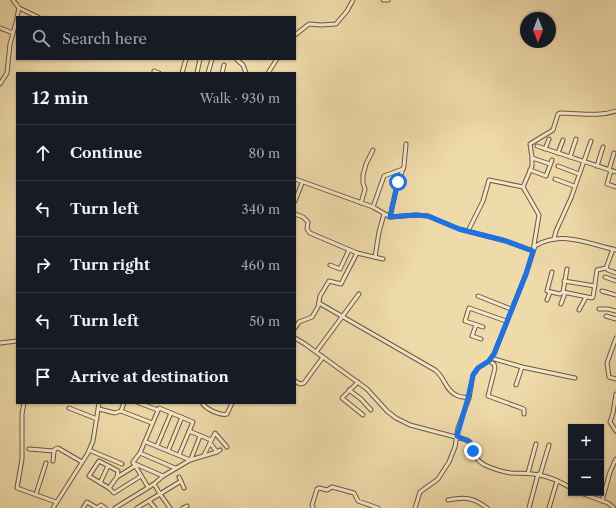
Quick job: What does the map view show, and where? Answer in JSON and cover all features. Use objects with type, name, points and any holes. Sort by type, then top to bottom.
[{"type":"street","points":[[13,0],[19,8],[36,16]]},
{"type":"street","points":[[296,34],[310,24],[336,24],[347,11],[353,0]]},
{"type":"street","points":[[383,0],[388,0]]},
{"type":"street","points":[[17,16],[19,8]]},
{"type":"street","points":[[0,84],[7,73],[9,52],[16,22]]},
{"type":"street","points":[[0,28],[13,34]]},
{"type":"street","points":[[182,72],[186,60]]},
{"type":"street","points":[[197,72],[200,60]]},
{"type":"street","points":[[208,72],[212,60]]},
{"type":"street","points":[[237,60],[243,65],[246,72]]},
{"type":"street","points":[[269,72],[276,60]]},
{"type":"street","points":[[224,65],[224,72]]},
{"type":"street","points":[[523,187],[530,170],[532,158],[530,144],[553,130],[559,113],[594,115],[608,114],[616,111]]},
{"type":"street","points":[[545,149],[549,139]]},
{"type":"street","points":[[570,157],[576,139]]},
{"type":"street","points":[[558,153],[563,140]]},
{"type":"street","points":[[554,239],[556,231],[571,198],[591,141]]},
{"type":"street","points":[[390,217],[396,189],[403,169],[406,144]]},
{"type":"street","points":[[537,146],[616,172]]},
{"type":"street","points":[[596,166],[603,147]]},
{"type":"street","points":[[361,203],[365,189],[363,176],[366,164],[373,150]]},
{"type":"street","points":[[614,153],[607,184],[616,187]]},
{"type":"street","points":[[532,158],[550,164]]},
{"type":"street","points":[[530,170],[546,176],[552,160]]},
{"type":"street","points":[[558,166],[579,174]]},
{"type":"street","points":[[373,207],[384,176],[403,169]]},
{"type":"street","points":[[555,179],[574,186]]},
{"type":"street","points":[[296,180],[302,183],[373,207],[390,217],[416,215],[428,216],[468,231],[506,241],[533,251]]},
{"type":"street","points":[[415,508],[421,491],[438,479],[446,468],[453,453],[474,373],[490,359],[526,274],[533,251],[539,214],[523,187],[488,180],[483,201],[468,231]]},
{"type":"street","points":[[296,198],[302,183]]},
{"type":"street","points":[[296,214],[303,217],[308,222],[307,229],[310,233],[357,253],[383,259]]},
{"type":"street","points":[[374,257],[384,214]]},
{"type":"street","points":[[533,251],[536,246],[554,239],[565,238],[580,240],[614,250],[606,268]]},
{"type":"street","points":[[330,265],[340,269],[349,250]]},
{"type":"street","points":[[296,326],[299,322],[312,317],[319,304],[320,296],[326,284],[330,281],[341,284],[357,253]]},
{"type":"street","points":[[552,272],[547,291],[560,294],[564,292],[586,297],[593,297],[597,270],[606,268],[616,273]]},
{"type":"street","points":[[561,304],[567,269]]},
{"type":"street","points":[[605,277],[616,281]]},
{"type":"street","points":[[564,281],[595,286]]},
{"type":"street","points":[[602,291],[616,295]]},
{"type":"street","points":[[547,300],[550,292]]},
{"type":"street","points":[[316,352],[359,294]]},
{"type":"street","points":[[478,296],[511,309]]},
{"type":"street","points":[[579,310],[586,297]]},
{"type":"street","points":[[319,304],[437,371],[451,392],[456,396],[468,398]]},
{"type":"street","points":[[483,327],[465,320],[469,308],[506,321]]},
{"type":"street","points":[[599,310],[608,308],[616,311]]},
{"type":"street","points":[[606,316],[616,319]]},
{"type":"street","points":[[476,325],[472,336],[481,339]]},
{"type":"street","points":[[616,338],[607,363],[609,377],[616,379]]},
{"type":"street","points":[[296,339],[371,393],[387,411],[400,420],[416,426],[457,436],[470,442],[474,454],[481,463],[505,472],[539,475],[568,486]]},
{"type":"street","points":[[0,343],[16,341]]},
{"type":"street","points":[[296,382],[300,384],[304,383],[323,357]]},
{"type":"street","points":[[490,359],[575,378]]},
{"type":"street","points":[[490,359],[495,368],[488,396],[524,409],[524,414]]},
{"type":"street","points":[[516,385],[522,367]]},
{"type":"street","points":[[358,383],[342,398],[363,415]]},
{"type":"street","points":[[358,383],[375,400]]},
{"type":"street","points":[[349,390],[361,399],[371,410]]},
{"type":"street","points":[[616,394],[610,422],[616,431]]},
{"type":"street","points":[[24,404],[22,414],[22,459],[17,487],[18,489],[56,502]]},
{"type":"street","points":[[53,508],[82,462],[93,441],[99,404]]},
{"type":"street","points":[[121,411],[124,404]]},
{"type":"street","points":[[142,404],[158,410],[159,408],[193,422],[179,455]]},
{"type":"street","points":[[203,404],[225,415],[227,414],[232,404]]},
{"type":"street","points":[[69,408],[97,419]]},
{"type":"street","points":[[99,409],[115,413],[121,411],[152,423]]},
{"type":"street","points":[[148,487],[133,460],[140,453],[146,442],[158,410]]},
{"type":"street","points":[[157,446],[171,413]]},
{"type":"street","points":[[168,451],[182,417]]},
{"type":"street","points":[[115,508],[154,484],[162,476],[190,459],[219,451],[211,442],[189,431]]},
{"type":"street","points":[[204,455],[215,433],[227,447]]},
{"type":"street","points":[[190,459],[200,436]]},
{"type":"street","points":[[146,442],[190,459]]},
{"type":"street","points":[[528,473],[536,444]]},
{"type":"street","points":[[529,508],[549,445]]},
{"type":"street","points":[[29,449],[54,452],[55,449],[61,449],[82,462]]},
{"type":"street","points":[[89,450],[122,464]]},
{"type":"street","points":[[53,461],[54,452]]},
{"type":"street","points":[[140,453],[175,468]]},
{"type":"street","points":[[602,501],[610,472],[616,459]]},
{"type":"street","points":[[110,488],[118,471],[99,461],[89,476],[110,488],[114,493],[141,476]]},
{"type":"street","points":[[36,494],[46,463]]},
{"type":"street","points":[[134,464],[162,476]]},
{"type":"street","points":[[116,477],[134,464]]},
{"type":"street","points":[[100,483],[108,466]]},
{"type":"street","points":[[179,477],[184,488]]},
{"type":"street","points":[[138,508],[181,481]]},
{"type":"street","points":[[549,508],[557,481]]},
{"type":"street","points":[[154,484],[170,508]]},
{"type":"street","points":[[313,508],[312,505],[317,489],[327,490],[332,487],[354,493],[358,501],[378,508]]},
{"type":"street","points":[[590,496],[611,504],[614,508]]},
{"type":"street","points":[[448,500],[463,497],[469,498],[487,508]]},
{"type":"street","points":[[149,501],[155,508]]},
{"type":"street","points":[[83,508],[87,502],[97,508],[101,505],[105,508]]},
{"type":"route","points":[[398,182],[390,217],[416,215],[428,216],[459,229],[487,235],[533,251],[526,274],[494,354],[489,361],[478,368],[473,375],[457,436],[470,442],[473,451]]}]
